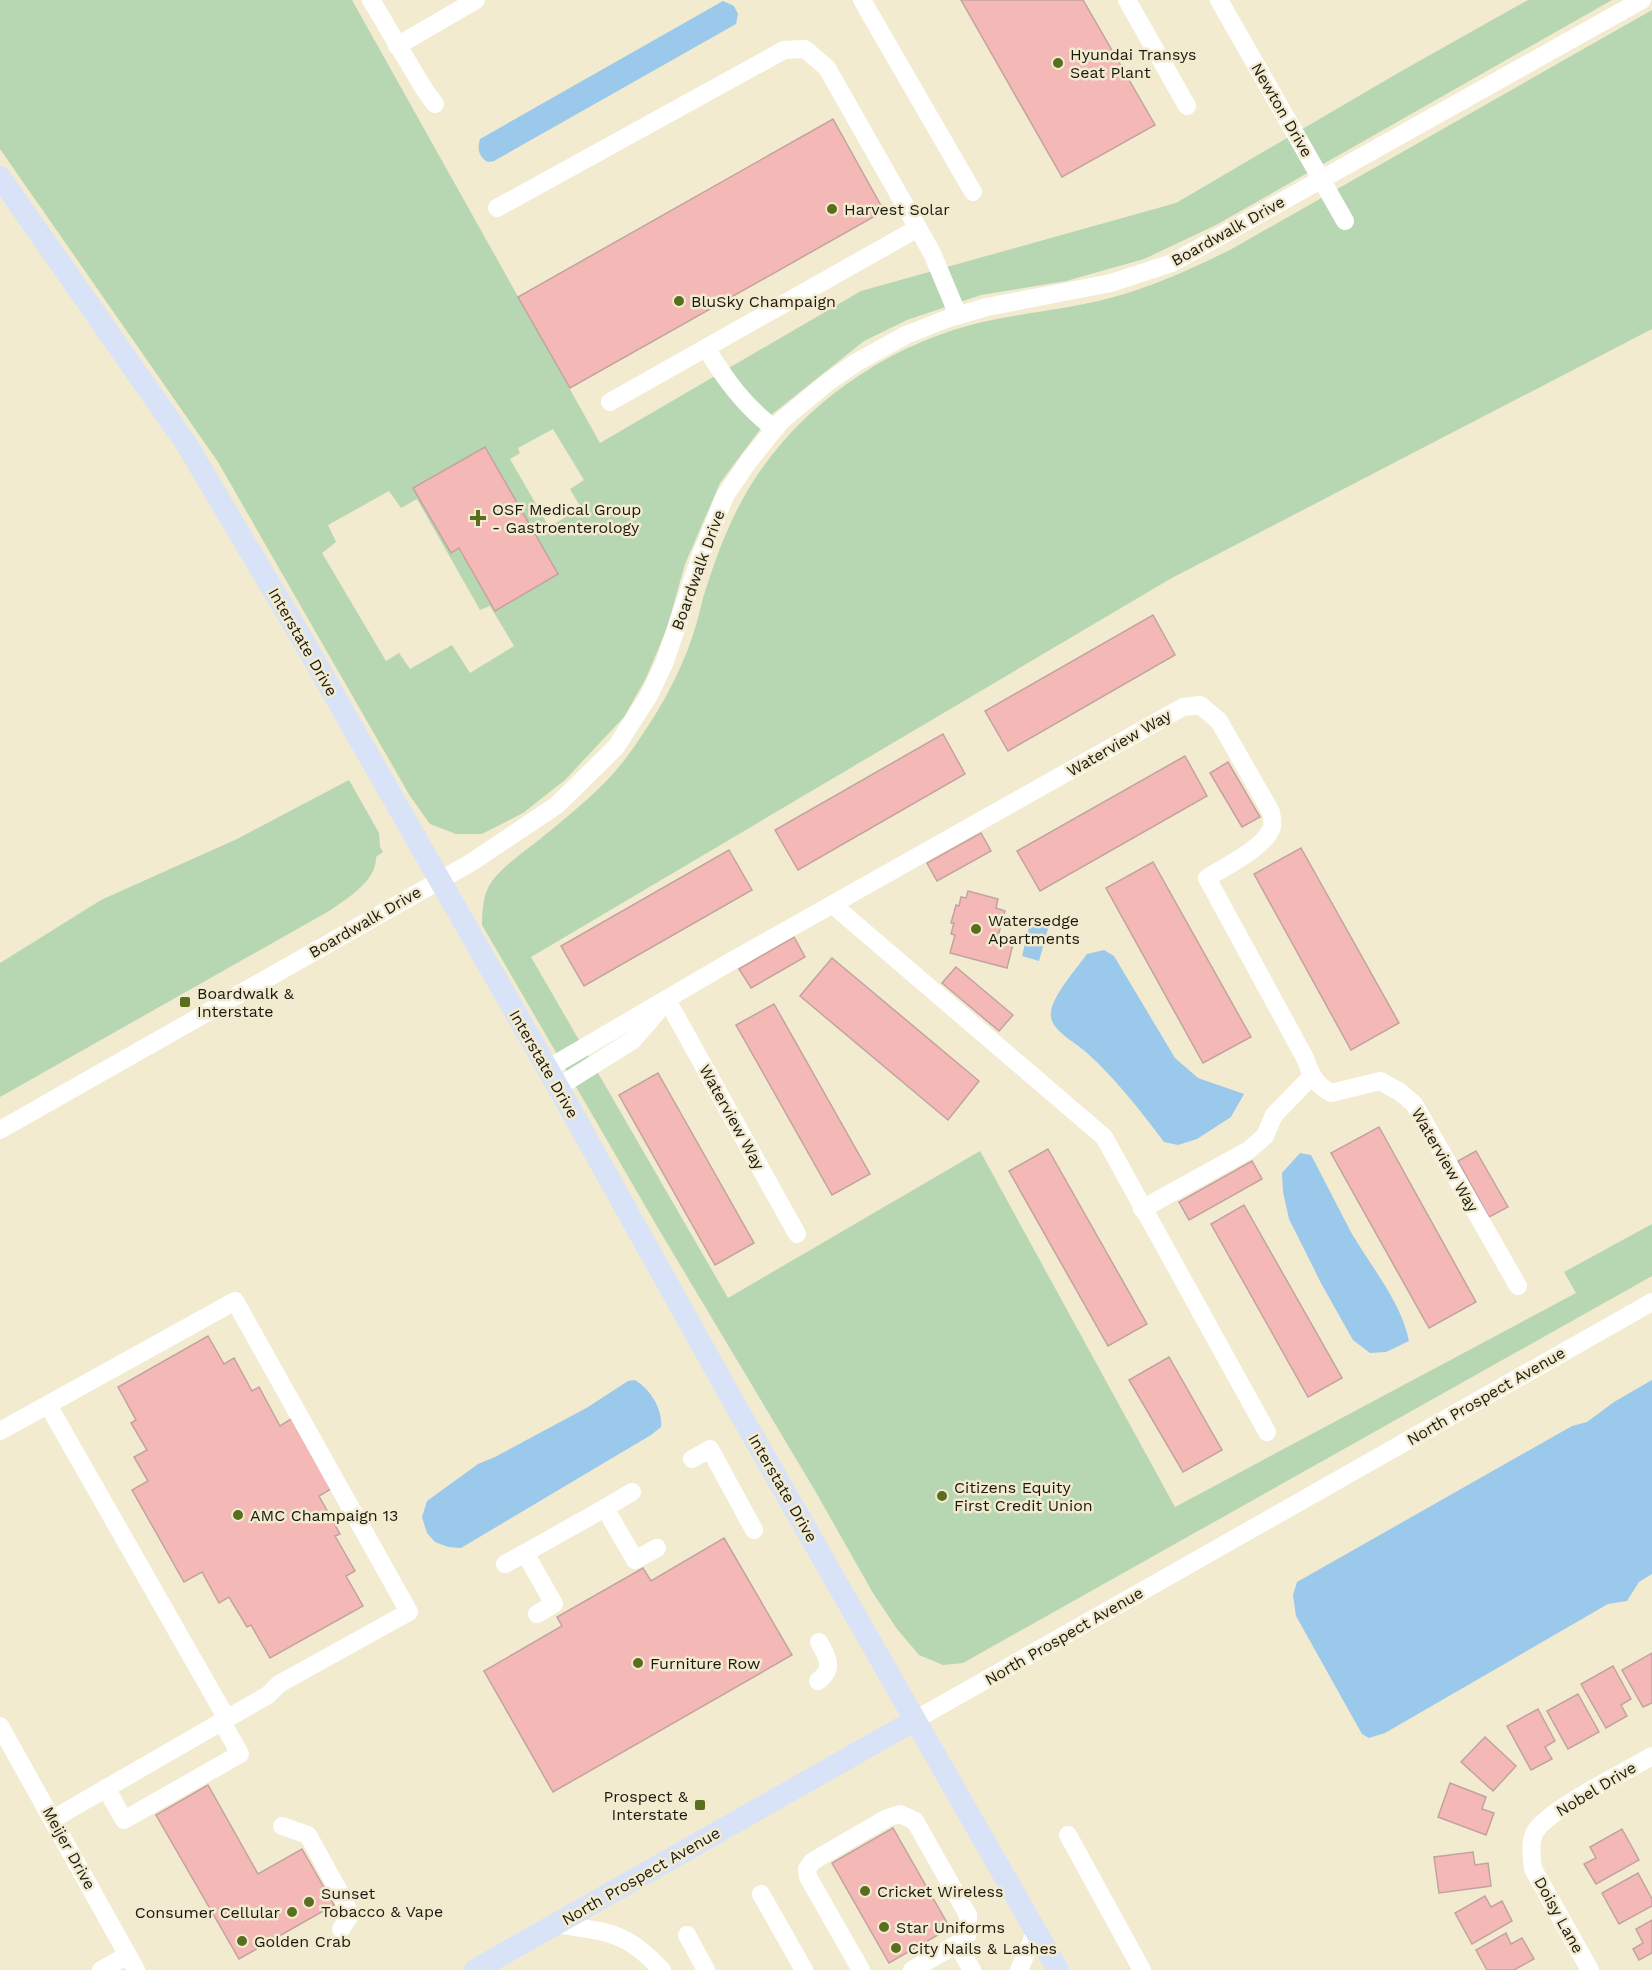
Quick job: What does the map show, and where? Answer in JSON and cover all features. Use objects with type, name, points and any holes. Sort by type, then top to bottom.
[{"type":"main road","name":"Interstate Drive","points":[[0,177],[187,445],[301,637],[1058,1970]]},
{"type":"main road","name":"North Prospect Avenue","points":[[475,1970],[915,1720]]},
{"type":"street","points":[[371,0],[423,89],[435,104]]},
{"type":"street","points":[[397,46],[476,0]]},
{"type":"street","points":[[862,0],[973,192]]},
{"type":"street","points":[[1126,0],[1187,106]]},
{"type":"street","name":"Newton Drive","points":[[1219,0],[1345,221]]},
{"type":"street","name":"Boardwalk Drive","points":[[0,1130],[472,862],[556,805],[616,747],[648,697],[664,664],[700,555],[725,496],[748,462],[781,421],[828,382],[857,362],[906,335],[958,315],[987,307],[1111,283],[1172,263],[1642,0]]},
{"type":"street","points":[[497,208],[784,50],[805,49],[827,68],[932,253],[958,315]]},
{"type":"street","points":[[610,402],[918,228]]},
{"type":"street","points":[[706,348],[725,379],[756,415],[775,429]]},
{"type":"street","name":"Waterview Way","points":[[553,1078],[667,1000],[723,966],[1183,707],[1200,705],[1219,721],[1271,812],[1272,826],[1264,839],[1254,848],[1207,878],[1305,1058],[1311,1077],[1319,1086],[1331,1093],[1380,1081],[1400,1092],[1414,1104],[1518,1286]]},
{"type":"street","points":[[833,905],[1104,1137],[1267,1432]]},
{"type":"street","name":"Waterview Way","points":[[667,1000],[797,1234]]},
{"type":"street","points":[[1142,1209],[1249,1150],[1265,1136],[1274,1115],[1311,1077]]},
{"type":"street","points":[[0,1431],[235,1301],[409,1612],[279,1684],[267,1695],[53,1819]]},
{"type":"street","name":"North Prospect Avenue","points":[[915,1720],[1652,1302]]},
{"type":"street","points":[[48,1405],[224,1720],[240,1754],[124,1820],[106,1788]]},
{"type":"street","points":[[692,1459],[710,1449],[754,1530]]},
{"type":"street","points":[[505,1564],[632,1492]]},
{"type":"street","points":[[605,1508],[634,1560],[657,1548]]},
{"type":"street","points":[[525,1553],[554,1604],[537,1614]]},
{"type":"street","points":[[819,1642],[828,1658],[828,1668],[826,1675],[819,1681]]},
{"type":"street","name":"Meijer Drive","points":[[0,1726],[132,1962]]},
{"type":"street","name":"Nobel Drive","points":[[1541,1824],[1561,1809],[1652,1756]]},
{"type":"street","points":[[861,1970],[808,1877],[807,1869],[813,1861],[887,1818],[900,1814],[915,1821],[968,1915],[968,1934],[957,1944],[912,1970]]},
{"type":"street","name":"Doisy Lane","points":[[1541,1824],[1534,1834],[1533,1869],[1590,1970]]},
{"type":"street","points":[[282,1826],[308,1835],[346,1904],[349,1917],[341,1929]]},
{"type":"street","points":[[1068,1835],[1142,1970]]},
{"type":"street","points":[[761,1894],[804,1970]]},
{"type":"street","points":[[556,1924],[599,1931],[622,1938],[641,1950],[662,1970]]},
{"type":"street","points":[[1018,1970],[1036,1931]]},
{"type":"street","points":[[687,1935],[706,1970]]},
{"type":"street","points":[[957,1944],[972,1970]]},
{"type":"street","points":[[101,1970],[132,1962]]},
{"type":"green space","points":[[0,0],[352,0],[600,443],[861,291],[1176,203],[1528,0],[1612,0],[1216,225],[1144,259],[1066,281],[981,295],[907,320],[864,341],[771,415],[720,483],[685,564],[667,628],[646,678],[624,717],[565,780],[523,813],[482,834],[456,834],[430,824],[410,796],[218,462],[0,149]],"holes":[[[553,429],[584,480],[570,489],[581,508],[549,527],[510,459],[520,453],[518,448]],[[485,447],[558,574],[495,610],[459,548],[451,553],[414,488]],[[389,491],[401,508],[417,499],[480,610],[490,606],[514,646],[470,673],[452,645],[410,669],[399,653],[386,661],[322,553],[336,542],[328,525]]]},
{"type":"green space","points":[[1652,10],[1652,329],[1170,579],[531,957],[728,1298],[980,1151],[1175,1507],[1576,1293],[1564,1272],[1652,1224],[1652,1276],[963,1663],[943,1665],[919,1655],[897,1629],[873,1593],[482,925],[484,901],[488,888],[496,876],[509,864],[595,793],[626,758],[656,714],[680,668],[693,635],[717,556],[728,528],[749,488],[794,429],[851,381],[916,344],[951,331],[987,321],[1080,305],[1126,294],[1201,264],[1230,250]]},
{"type":"green space","points":[[349,780],[379,833],[380,847],[383,852],[376,857],[375,866],[366,881],[352,895],[329,911],[0,1097],[0,963],[101,900],[237,839]]},
{"type":"water","points":[[723,1],[734,6],[738,14],[736,24],[494,161],[488,162],[481,155],[480,139]]},
{"type":"water","points":[[1031,919],[1043,920],[1043,923],[1049,925],[1039,961],[1022,956]]},
{"type":"water","points":[[1104,950],[1114,956],[1175,1058],[1198,1078],[1244,1094],[1231,1117],[1197,1139],[1178,1145],[1164,1142],[1107,1073],[1086,1052],[1063,1035],[1051,1018],[1056,998],[1087,954]]},
{"type":"water","points":[[1300,1153],[1311,1155],[1352,1234],[1393,1299],[1409,1341],[1386,1352],[1370,1353],[1353,1340],[1289,1219],[1283,1192],[1282,1173]]},
{"type":"water","points":[[635,1380],[650,1394],[660,1413],[661,1427],[651,1435],[461,1548],[448,1547],[435,1542],[427,1533],[422,1517],[427,1501],[478,1464],[588,1407],[628,1381]]},
{"type":"water","points":[[1652,1380],[1652,1574],[1639,1582],[1627,1601],[1608,1604],[1385,1733],[1369,1738],[1362,1734],[1296,1616],[1293,1595],[1297,1582],[1572,1426],[1587,1422],[1614,1402]]},
{"type":"building","name":"Hyundai Transys Seat Plant","points":[[961,0],[1083,0],[1155,125],[1062,177]]},
{"type":"building","points":[[833,119],[884,211],[570,388],[518,297]]},
{"type":"building","name":"OSF Medical Group - Gastroenterology","points":[[485,447],[558,574],[495,611],[459,548],[451,553],[413,488]]},
{"type":"building","points":[[1153,615],[1175,655],[1008,751],[985,711]]},
{"type":"building","points":[[943,734],[965,774],[798,870],[775,830]]},
{"type":"building","points":[[1185,756],[1207,796],[1040,891],[1017,851]]},
{"type":"building","points":[[1228,762],[1260,817],[1242,827],[1210,773]]},
{"type":"building","points":[[981,833],[991,851],[937,881],[927,863]]},
{"type":"building","points":[[1301,848],[1399,1023],[1351,1050],[1254,874]]},
{"type":"building","points":[[729,850],[752,890],[584,986],[561,946]]},
{"type":"building","points":[[1153,862],[1251,1037],[1203,1063],[1106,888]]},
{"type":"building","name":"Watersedge Apartments","points":[[968,891],[998,899],[996,908],[1005,911],[997,940],[1013,944],[1007,968],[950,953],[955,935],[951,934],[954,923],[951,923],[956,905],[959,906],[961,897],[966,898]]},
{"type":"building","points":[[794,937],[805,957],[751,988],[739,969]]},
{"type":"building","points":[[832,958],[979,1081],[948,1120],[800,996]]},
{"type":"building","points":[[956,967],[1013,1015],[999,1031],[942,983]]},
{"type":"building","points":[[774,1004],[870,1174],[832,1195],[736,1025]]},
{"type":"building","points":[[658,1073],[754,1243],[715,1265],[619,1095]]},
{"type":"building","points":[[1379,1127],[1476,1302],[1429,1328],[1331,1153]]},
{"type":"building","points":[[1048,1149],[1147,1324],[1108,1346],[1009,1171]]},
{"type":"building","points":[[1476,1151],[1508,1207],[1489,1217],[1458,1161]]},
{"type":"building","points":[[1252,1161],[1262,1179],[1189,1220],[1179,1202]]},
{"type":"building","points":[[1244,1205],[1342,1378],[1308,1397],[1211,1224]]},
{"type":"building","name":"AMC Champaign 13","points":[[208,1336],[224,1364],[234,1358],[252,1391],[259,1387],[280,1426],[291,1419],[331,1489],[319,1496],[340,1534],[335,1536],[355,1571],[346,1576],[363,1606],[270,1658],[251,1625],[247,1627],[229,1597],[219,1603],[202,1572],[184,1582],[132,1490],[148,1481],[134,1457],[147,1450],[131,1423],[136,1420],[118,1387]]},
{"type":"building","points":[[1169,1357],[1222,1450],[1183,1472],[1129,1380]]},
{"type":"building","name":"Furniture Row","points":[[724,1538],[792,1655],[553,1792],[484,1671],[562,1626],[557,1617],[643,1568],[651,1581]]},
{"type":"building","points":[[1652,1653],[1652,1703],[1643,1707],[1622,1670]]},
{"type":"building","points":[[1613,1666],[1631,1699],[1621,1705],[1627,1716],[1606,1728],[1581,1684]]},
{"type":"building","points":[[1578,1694],[1599,1732],[1568,1749],[1547,1711]]},
{"type":"building","points":[[1538,1709],[1555,1741],[1545,1747],[1552,1759],[1531,1770],[1507,1726]]},
{"type":"building","points":[[1485,1737],[1516,1766],[1493,1791],[1461,1762]]},
{"type":"building","points":[[1450,1783],[1486,1797],[1482,1809],[1494,1813],[1486,1835],[1438,1817]]},
{"type":"building","points":[[208,1785],[258,1874],[302,1849],[334,1905],[239,1959],[156,1815]]},
{"type":"building","points":[[893,1828],[950,1928],[889,1963],[832,1863]]},
{"type":"building","points":[[1622,1829],[1639,1860],[1596,1884],[1584,1864],[1596,1858],[1590,1847]]},
{"type":"building","points":[[1473,1852],[1475,1865],[1488,1863],[1491,1886],[1439,1893],[1434,1857]]},
{"type":"building","points":[[1638,1873],[1652,1899],[1652,1906],[1619,1924],[1602,1893]]},
{"type":"building","points":[[1485,1896],[1491,1907],[1502,1901],[1512,1921],[1472,1944],[1455,1913]]},
{"type":"building","points":[[1652,1920],[1652,1953],[1639,1960],[1633,1949],[1643,1943],[1636,1929]]},
{"type":"building","points":[[1506,1933],[1511,1944],[1522,1938],[1534,1959],[1514,1970],[1487,1970],[1476,1950]]},
{"type":"place","name":"Hyundai Transys Seat Plant","points":[[1058,63]]},
{"type":"place","name":"Harvest Solar","points":[[832,209]]},
{"type":"place","name":"BluSky Champaign","points":[[679,301]]},
{"type":"place","name":"OSF Medical Group - Gastroenterology","points":[[478,518]]},
{"type":"place","name":"Watersedge Apartments","points":[[976,929]]},
{"type":"place","name":"Boardwalk & Interstate","points":[[185,1002]]},
{"type":"place","name":"Citizens Equity First Credit Union","points":[[942,1496]]},
{"type":"place","name":"AMC Champaign 13","points":[[238,1515]]},
{"type":"place","name":"Furniture Row","points":[[638,1663]]},
{"type":"place","name":"Prospect & Interstate","points":[[700,1805]]},
{"type":"place","name":"Cricket Wireless","points":[[865,1891]]},
{"type":"place","name":"Sunset Tobacco & Vape","points":[[309,1902]]},
{"type":"place","name":"Consumer Cellular","points":[[292,1912]]},
{"type":"place","name":"Star Uniforms","points":[[884,1927]]},
{"type":"place","name":"Golden Crab","points":[[242,1941]]},
{"type":"place","name":"City Nails & Lashes","points":[[896,1948]]}]
